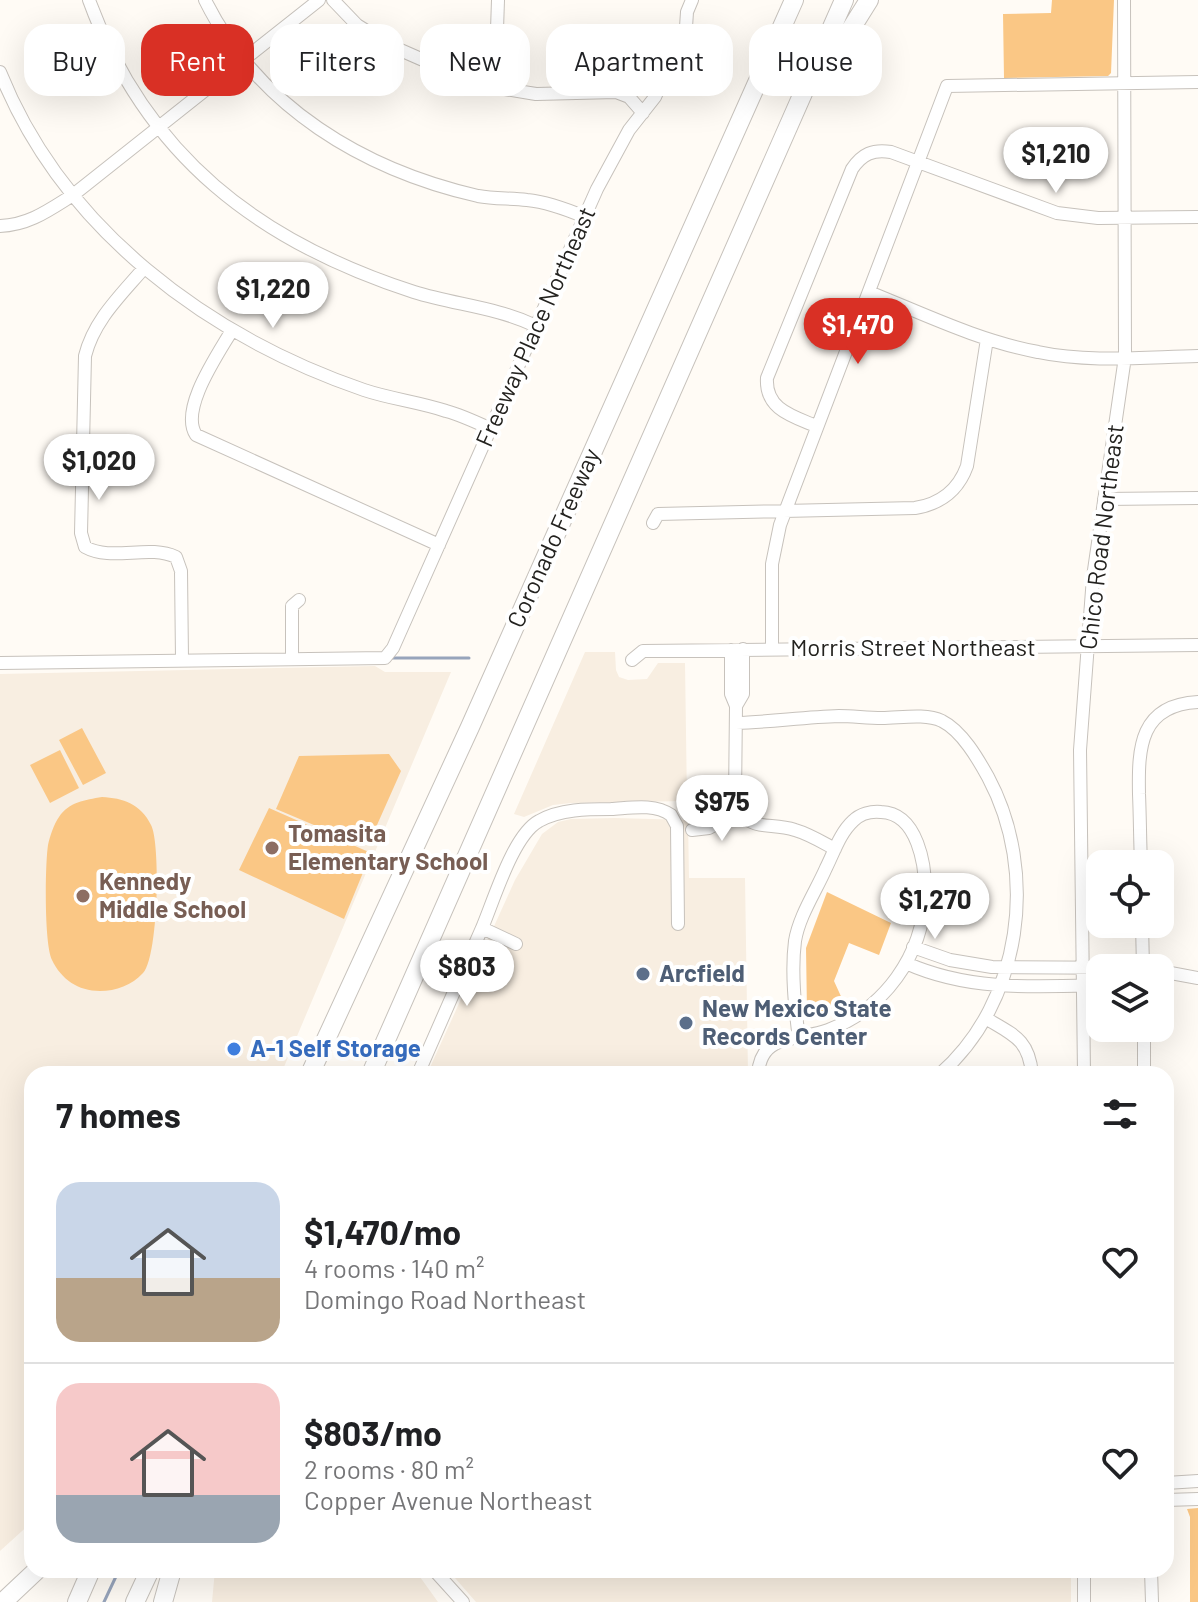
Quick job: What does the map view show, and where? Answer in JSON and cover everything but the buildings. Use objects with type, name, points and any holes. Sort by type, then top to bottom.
[{"type":"highway","points":[[777,24],[786,0]]},
{"type":"highway","name":"Coronado Freeway","points":[[783,24],[794,0]]},
{"type":"highway","name":"Coronado Freeway","points":[[375,1066],[844,0]]},
{"type":"highway","points":[[746,221],[820,79],[869,0]]},
{"type":"highway","name":"Coronado Freeway","points":[[314,1066],[476,713],[751,96]]},
{"type":"highway","points":[[3,1602],[28,1578]]},
{"type":"highway","points":[[77,1602],[88,1578]]},
{"type":"highway","points":[[135,1602],[146,1578]]},
{"type":"highway","points":[[163,1602],[170,1578]]},
{"type":"street","points":[[89,0],[114,61],[157,127],[216,188],[254,217],[284,235],[413,291],[508,313],[536,326]]},
{"type":"street","points":[[205,0],[217,24]]},
{"type":"street","points":[[254,50],[319,0]]},
{"type":"street","points":[[333,0],[357,25],[420,60]]},
{"type":"street","points":[[497,24],[498,0]]},
{"type":"street","name":"Freeway Place Northeast","points":[[292,658],[385,658],[393,648],[585,217],[617,151],[655,97],[686,27],[691,0]]},
{"type":"street","name":"Chico Road Northeast","points":[[1084,1066],[1080,750],[1093,577],[1125,357],[1124,0]]},
{"type":"street","points":[[0,72],[4,94],[73,195],[107,234],[181,299],[232,330],[361,389],[445,410],[491,429]]},
{"type":"street","points":[[254,72],[281,101],[309,124],[383,162],[428,181],[481,197],[560,206],[585,217]]},
{"type":"street","points":[[772,648],[772,564],[785,511],[947,86],[1198,82]]},
{"type":"street","points":[[530,93],[616,92],[629,97],[643,113]]},
{"type":"street","points":[[0,226],[13,226],[36,218],[73,195],[196,96]]},
{"type":"street","points":[[816,426],[774,405],[766,391],[768,372],[857,162],[869,153],[879,151],[917,163],[1047,211],[1091,218],[1198,217]]},
{"type":"street","points":[[144,268],[101,318],[89,339],[85,356],[81,533],[85,547],[98,553],[160,553],[176,557],[181,571],[182,659]]},
{"type":"street","points":[[869,292],[987,339],[1050,355],[1198,356]]},
{"type":"street","points":[[232,330],[199,389],[193,408],[193,431],[210,442],[439,545]]},
{"type":"street","points":[[653,523],[658,514],[915,508],[931,505],[950,494],[967,466],[987,339]]},
{"type":"street","points":[[1104,499],[1198,498]]},
{"type":"street","points":[[0,663],[292,658],[292,606],[299,600]]},
{"type":"street","name":"Morris Street Northeast","points":[[632,660],[643,651],[1198,645]]},
{"type":"street","points":[[737,650],[731,694],[736,706],[735,798],[739,811],[754,824],[794,829],[835,849]]},
{"type":"street","points":[[1141,850],[1140,752],[1147,728],[1167,709],[1198,702]]},
{"type":"street","points":[[736,723],[838,716],[927,717],[949,725],[982,767],[1001,808],[1010,838],[1017,897],[1015,924],[1001,985],[987,1019],[948,1066]]},
{"type":"street","points":[[422,1066],[520,839],[530,827],[553,815],[575,811],[664,810],[677,826],[678,924]]},
{"type":"street","points":[[692,830],[714,827],[739,811]]},
{"type":"street","points":[[760,1066],[761,1058],[771,1045],[781,1041],[799,1039],[832,1029],[863,1012],[889,990],[906,963],[924,910],[925,895],[922,863],[913,833],[898,816],[885,812],[869,813],[852,821],[835,849],[796,939],[799,1039]]},
{"type":"street","points":[[482,928],[516,944]]},
{"type":"street","points":[[913,947],[950,960],[1005,968],[1086,967]]},
{"type":"street","points":[[906,963],[957,980],[1001,985],[1083,985]]},
{"type":"street","points":[[1174,974],[1198,978]]},
{"type":"street","points":[[1174,979],[1184,977]]},
{"type":"street","points":[[987,1019],[1026,1047],[1030,1066]]},
{"type":"street","points":[[1144,1042],[1144,1066]]},
{"type":"street","points":[[1174,1482],[1198,1481]]},
{"type":"street","points":[[1174,1500],[1198,1499]]},
{"type":"street","points":[[441,1578],[463,1602]]},
{"type":"street","points":[[1084,1578],[1084,1602]]},
{"type":"street","points":[[1151,1578],[1152,1602]]},
{"type":"shaded area","points":[[1052,0],[1114,0],[1111,73],[1108,76],[1004,78],[1003,14],[1051,13]]},
{"type":"shaded area","points":[[585,652],[615,652],[619,677],[628,680],[647,679],[658,663],[685,663],[687,801],[571,803],[553,805],[524,817],[514,814]]},
{"type":"shaded area","points":[[375,666],[385,672],[451,672],[284,1066],[24,1066],[24,1529],[0,1551],[0,674]]},
{"type":"shaded area","points":[[82,728],[106,773],[83,785],[59,740]]},
{"type":"shaded area","points":[[60,750],[79,788],[50,803],[30,765]]},
{"type":"shaded area","points":[[389,754],[401,771],[369,843],[359,844],[276,809],[299,756]]},
{"type":"shaded area","points":[[102,797],[131,804],[147,818],[154,836],[157,876],[155,925],[148,963],[143,973],[129,984],[100,991],[71,983],[52,960],[46,922],[46,886],[48,845],[57,820],[73,805]]},
{"type":"shaded area","points":[[269,808],[371,853],[344,919],[239,870]]},
{"type":"shaded area","points":[[571,819],[688,820],[689,878],[745,878],[748,1066],[431,1066],[515,880],[542,834],[558,822]]},
{"type":"shaded area","points":[[827,892],[891,923],[879,955],[849,943],[834,981],[844,1003],[813,1019],[807,1012],[806,948]]},
{"type":"shaded area","points":[[1198,1508],[1198,1602],[1190,1602],[1190,1517],[1187,1509]]},
{"type":"shaded area","points":[[214,1578],[421,1578],[438,1602],[212,1602]]},
{"type":"shaded area","points":[[455,1578],[1071,1578],[1071,1602],[476,1602]]},
{"type":"waterway","points":[[389,658],[469,658]]},
{"type":"waterway","points":[[104,1602],[115,1578]]},
{"type":"place","name":"Tomasita Elementary School","points":[[272,848]]},
{"type":"place","name":"Kennedy Middle School","points":[[83,896]]},
{"type":"place","name":"Arcfield","points":[[643,974]]},
{"type":"place","name":"New Mexico State Records Center","points":[[686,1023]]},
{"type":"place","name":"A-1 Self Storage","points":[[234,1049]]}]
